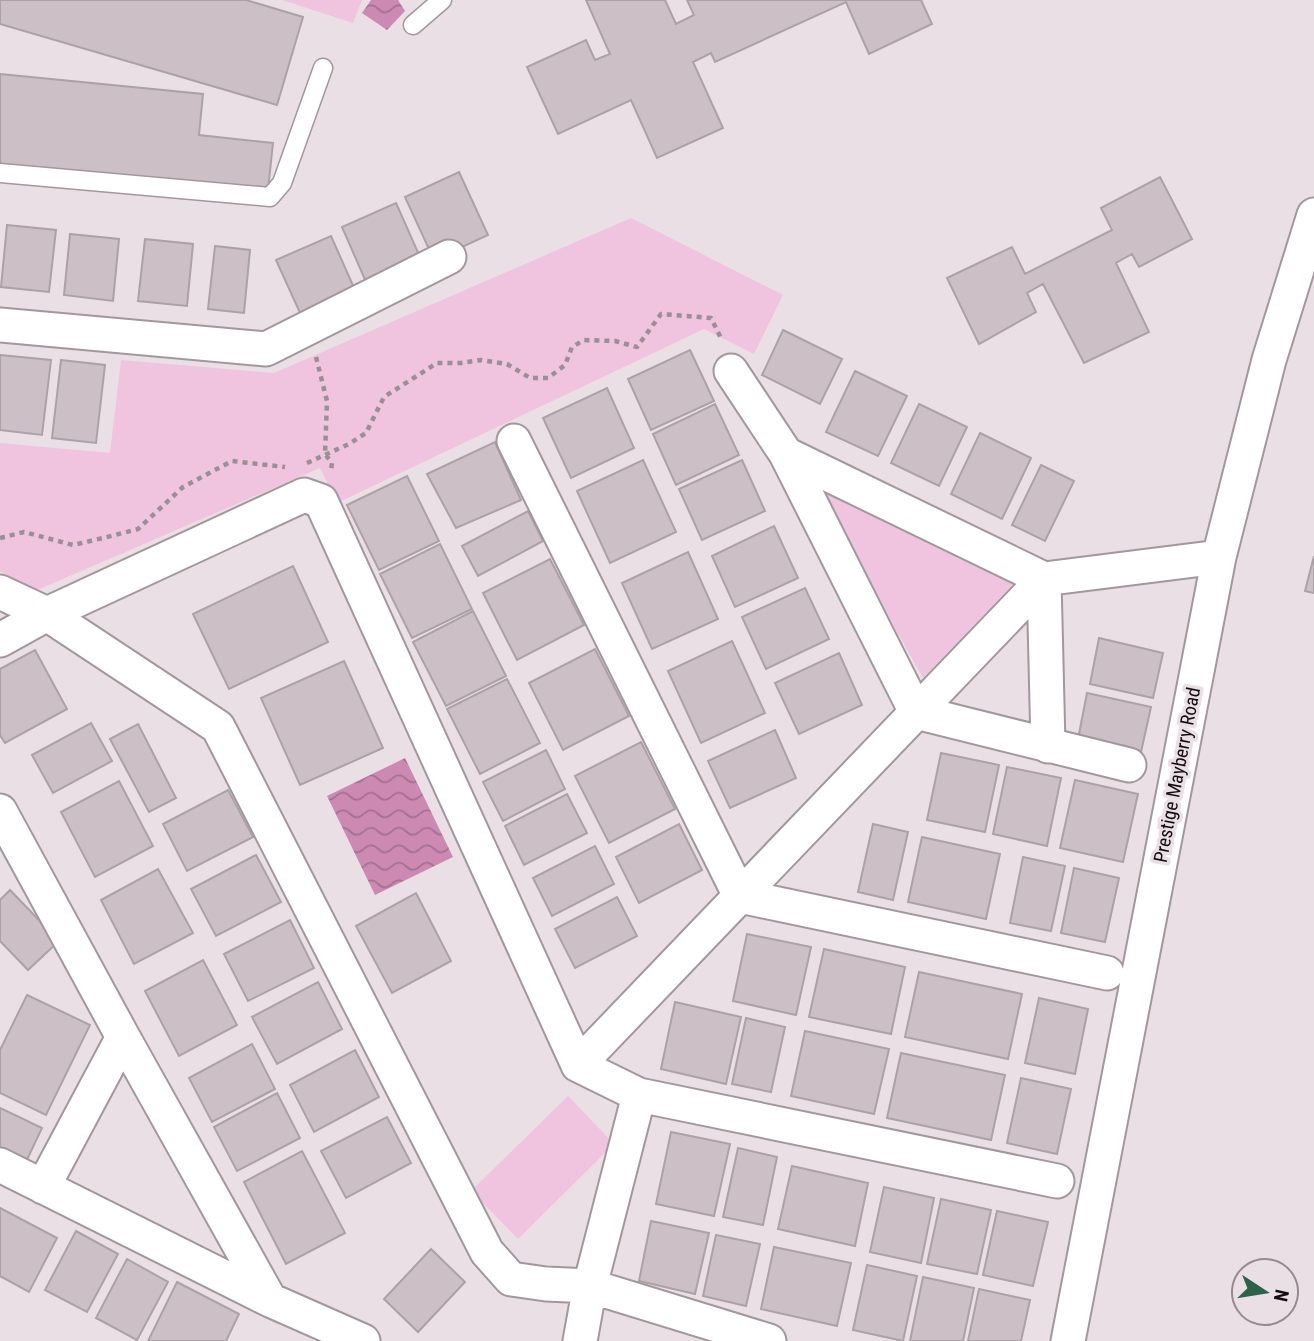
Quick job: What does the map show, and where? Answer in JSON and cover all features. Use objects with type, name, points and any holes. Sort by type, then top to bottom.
[{"type":"street","name":"Prestige Mayberry Road","points":[[1068,1341],[1219,557],[1269,360],[1314,215]]},
{"type":"street","points":[[0,325],[267,349],[449,257]]},
{"type":"street","points":[[731,371],[786,454],[916,712],[1129,765]]},
{"type":"street","points":[[514,441],[740,896]]},
{"type":"street","points":[[786,454],[1044,579],[1219,557]]},
{"type":"street","points":[[0,640],[47,614],[304,495],[321,501],[578,1065],[639,1095],[1057,1181]]},
{"type":"street","points":[[578,1065],[1044,579]]},
{"type":"street","points":[[1044,579],[1048,746]]},
{"type":"street","points":[[0,592],[47,614],[218,727],[487,1252],[511,1279],[590,1286],[769,1341]]},
{"type":"street","points":[[0,811],[270,1300]]},
{"type":"street","points":[[740,896],[1107,973]]},
{"type":"street","points":[[43,1187],[123,1037]]},
{"type":"street","points":[[580,1341],[590,1286],[639,1095]]},
{"type":"street","points":[[0,1165],[270,1300],[363,1341]]},
{"type":"lane","points":[[413,25],[442,0]]},
{"type":"lane","points":[[0,173],[270,198],[282,183],[323,68]]},
{"type":"path","points":[[304,463],[349,444],[366,433],[384,397],[437,363],[481,360],[507,364],[530,378],[548,378],[565,365],[572,347],[584,340],[615,341],[637,347],[662,314],[711,317],[723,341],[731,371]]},
{"type":"path","points":[[308,327],[327,401],[325,454],[332,463],[328,487],[321,501]]},
{"type":"path","points":[[0,538],[24,532],[72,545],[93,540],[138,529],[183,487],[232,461],[294,468]]},
{"type":"shaded area","points":[[282,0],[362,0],[353,23]]},
{"type":"shaded area","points":[[631,218],[783,295],[754,354],[704,329],[337,503],[320,468],[35,591],[0,571],[0,443],[110,453],[121,360],[274,373]]},
{"type":"shaded area","points":[[814,484],[1015,582],[923,678]]},
{"type":"shaded area","points":[[568,1096],[614,1144],[518,1239],[471,1191]]},
{"type":"water","points":[[371,0],[398,0],[405,11],[387,30],[362,13]]},
{"type":"water","points":[[405,758],[453,857],[375,895],[327,796]]},
{"type":"building","points":[[0,0],[246,0],[303,17],[277,105],[0,24]]},
{"type":"building","points":[[586,0],[665,0],[676,24],[694,15],[687,0],[921,0],[932,24],[869,54],[846,2],[715,62],[711,53],[693,62],[723,128],[657,158],[631,100],[558,134],[527,67],[586,40],[595,60],[610,54]]},
{"type":"building","points":[[0,74],[203,94],[199,135],[273,143],[268,190],[0,164]]},
{"type":"building","points":[[459,172],[488,235],[434,260],[405,197]]},
{"type":"building","points":[[1160,177],[1192,239],[1139,267],[1132,254],[1116,263],[1149,332],[1084,363],[1043,284],[1027,293],[1036,312],[979,344],[947,278],[1012,247],[1025,274],[1112,230],[1101,208]]},
{"type":"building","points":[[396,203],[424,266],[370,291],[342,227]]},
{"type":"building","points":[[7,225],[56,230],[49,292],[1,287]]},
{"type":"building","points":[[70,234],[119,239],[113,301],[64,295]]},
{"type":"building","points":[[331,236],[359,299],[305,324],[276,260]]},
{"type":"building","points":[[145,239],[193,244],[187,306],[138,301]]},
{"type":"building","points":[[215,246],[250,250],[244,313],[208,309]]},
{"type":"building","points":[[783,330],[842,359],[820,404],[762,375]]},
{"type":"building","points":[[690,350],[714,401],[651,430],[628,379]]},
{"type":"building","points":[[0,355],[51,360],[42,435],[0,430]]},
{"type":"building","points":[[61,360],[105,365],[96,443],[52,438]]},
{"type":"building","points":[[855,371],[907,396],[878,456],[826,432]]},
{"type":"building","points":[[607,388],[634,448],[571,478],[543,418]]},
{"type":"building","points":[[715,404],[739,455],[676,485],[653,434]]},
{"type":"building","points":[[919,404],[967,427],[939,486],[891,463]]},
{"type":"building","points":[[980,433],[1031,458],[1002,519],[951,494]]},
{"type":"building","points":[[495,442],[521,500],[456,528],[427,474]]},
{"type":"building","points":[[643,460],[676,532],[610,563],[577,491]]},
{"type":"building","points":[[742,460],[765,511],[702,540],[679,489]]},
{"type":"building","points":[[1041,465],[1074,481],[1045,541],[1012,525]]},
{"type":"building","points":[[407,476],[439,541],[379,570],[347,505]]},
{"type":"building","points":[[528,511],[543,541],[478,576],[462,546]]},
{"type":"building","points":[[774,526],[798,578],[735,607],[712,556]]},
{"type":"building","points":[[440,544],[472,609],[412,638],[380,574]]},
{"type":"building","points":[[688,552],[718,619],[652,649],[622,583]]},
{"type":"building","points":[[1314,556],[1314,593],[1305,591]]},
{"type":"building","points":[[550,559],[584,625],[517,660],[483,593]]},
{"type":"building","points":[[293,566],[328,642],[229,689],[193,614]]},
{"type":"building","points":[[805,588],[829,639],[766,669],[742,617]]},
{"type":"building","points":[[473,611],[506,676],[446,706],[413,642]]},
{"type":"building","points":[[1099,638],[1163,653],[1153,698],[1090,684]]},
{"type":"building","points":[[732,641],[765,713],[701,743],[668,671]]},
{"type":"building","points":[[595,649],[629,716],[563,750],[529,683]]},
{"type":"building","points":[[35,650],[67,709],[5,743],[0,735],[0,669]]},
{"type":"building","points":[[839,653],[862,705],[799,734],[775,683]]},
{"type":"building","points":[[344,661],[383,748],[300,785],[261,698]]},
{"type":"building","points":[[507,679],[540,743],[480,774],[447,709]]},
{"type":"building","points":[[1087,693],[1151,707],[1141,752],[1078,739]]},
{"type":"building","points":[[91,723],[112,761],[53,793],[32,755]]},
{"type":"building","points":[[138,724],[176,798],[149,812],[110,739]]},
{"type":"building","points":[[775,730],[796,778],[730,808],[708,761]]},
{"type":"building","points":[[641,742],[675,809],[609,843],[575,776]]},
{"type":"building","points":[[546,750],[565,789],[503,821],[483,782]]},
{"type":"building","points":[[941,753],[999,765],[985,832],[927,820]]},
{"type":"building","points":[[1007,767],[1061,778],[1047,846],[993,834]]},
{"type":"building","points":[[1075,780],[1138,794],[1123,862],[1060,848]]},
{"type":"building","points":[[119,781],[153,846],[95,877],[61,812]]},
{"type":"building","points":[[228,790],[253,837],[187,871],[163,824]]},
{"type":"building","points":[[567,794],[587,833],[524,865],[505,826]]},
{"type":"building","points":[[679,824],[702,870],[639,903],[616,857]]},
{"type":"building","points":[[873,824],[908,832],[893,900],[858,892]]},
{"type":"building","points":[[922,837],[1000,854],[986,919],[908,902]]},
{"type":"building","points":[[595,846],[614,884],[552,916],[533,878]]},
{"type":"building","points":[[256,855],[281,902],[216,936],[191,889]]},
{"type":"building","points":[[1023,857],[1065,866],[1051,931],[1010,923]]},
{"type":"building","points":[[1074,868],[1119,878],[1105,942],[1061,933]]},
{"type":"building","points":[[158,869],[193,933],[134,964],[101,900]]},
{"type":"building","points":[[10,890],[59,941],[28,970],[0,941],[0,900]]},
{"type":"building","points":[[416,893],[451,961],[392,993],[356,926]]},
{"type":"building","points":[[617,897],[637,936],[575,968],[555,929]]},
{"type":"building","points":[[290,920],[314,968],[248,1001],[224,954]]},
{"type":"building","points":[[747,934],[811,947],[796,1015],[733,1001]]},
{"type":"building","points":[[824,949],[905,967],[891,1034],[809,1017]]},
{"type":"building","points":[[203,960],[237,1025],[179,1056],[145,991]]},
{"type":"building","points":[[919,972],[1022,994],[1008,1059],[905,1037]]},
{"type":"building","points":[[318,982],[342,1029],[277,1064],[252,1017]]},
{"type":"building","points":[[27,995],[90,1025],[46,1115],[0,1093],[0,1050]]},
{"type":"building","points":[[1039,998],[1088,1009],[1075,1074],[1025,1063]]},
{"type":"building","points":[[675,1002],[741,1017],[726,1084],[661,1069]]},
{"type":"building","points":[[746,1018],[785,1027],[771,1092],[732,1084]]},
{"type":"building","points":[[805,1031],[889,1049],[874,1114],[791,1096]]},
{"type":"building","points":[[252,1044],[275,1089],[212,1122],[189,1078]]},
{"type":"building","points":[[355,1050],[379,1097],[314,1132],[290,1085]]},
{"type":"building","points":[[901,1053],[1005,1075],[991,1140],[887,1118]]},
{"type":"building","points":[[1021,1078],[1071,1089],[1057,1154],[1007,1143]]},
{"type":"building","points":[[277,1093],[300,1138],[237,1171],[214,1127]]},
{"type":"building","points":[[0,1108],[42,1128],[25,1164],[0,1152]]},
{"type":"building","points":[[387,1117],[411,1163],[346,1198],[321,1151]]},
{"type":"building","points":[[671,1132],[730,1144],[714,1216],[656,1204]]},
{"type":"building","points":[[738,1148],[777,1157],[763,1225],[723,1217]]},
{"type":"building","points":[[302,1151],[345,1233],[286,1264],[244,1182]]},
{"type":"building","points":[[792,1166],[868,1183],[855,1246],[778,1229]]},
{"type":"building","points":[[884,1187],[934,1198],[921,1263],[870,1252]]},
{"type":"building","points":[[941,1199],[991,1210],[977,1274],[927,1264]]},
{"type":"building","points":[[0,1208],[57,1238],[29,1292],[0,1276]]},
{"type":"building","points":[[997,1211],[1048,1222],[1033,1286],[983,1275]]},
{"type":"building","points":[[651,1221],[709,1233],[695,1294],[639,1281]]},
{"type":"building","points":[[76,1231],[118,1254],[87,1312],[45,1290]]},
{"type":"building","points":[[716,1235],[760,1244],[746,1306],[703,1296]]},
{"type":"building","points":[[774,1247],[851,1263],[837,1326],[761,1309]]},
{"type":"building","points":[[431,1249],[465,1282],[418,1332],[384,1299]]},
{"type":"building","points":[[127,1259],[168,1282],[137,1340],[96,1318]]},
{"type":"building","points":[[867,1265],[917,1276],[903,1341],[853,1330]]},
{"type":"building","points":[[923,1277],[974,1288],[963,1341],[910,1341]]},
{"type":"building","points":[[177,1282],[239,1314],[226,1341],[148,1341]]},
{"type":"building","points":[[979,1289],[1030,1300],[1021,1341],[968,1341]]}]
